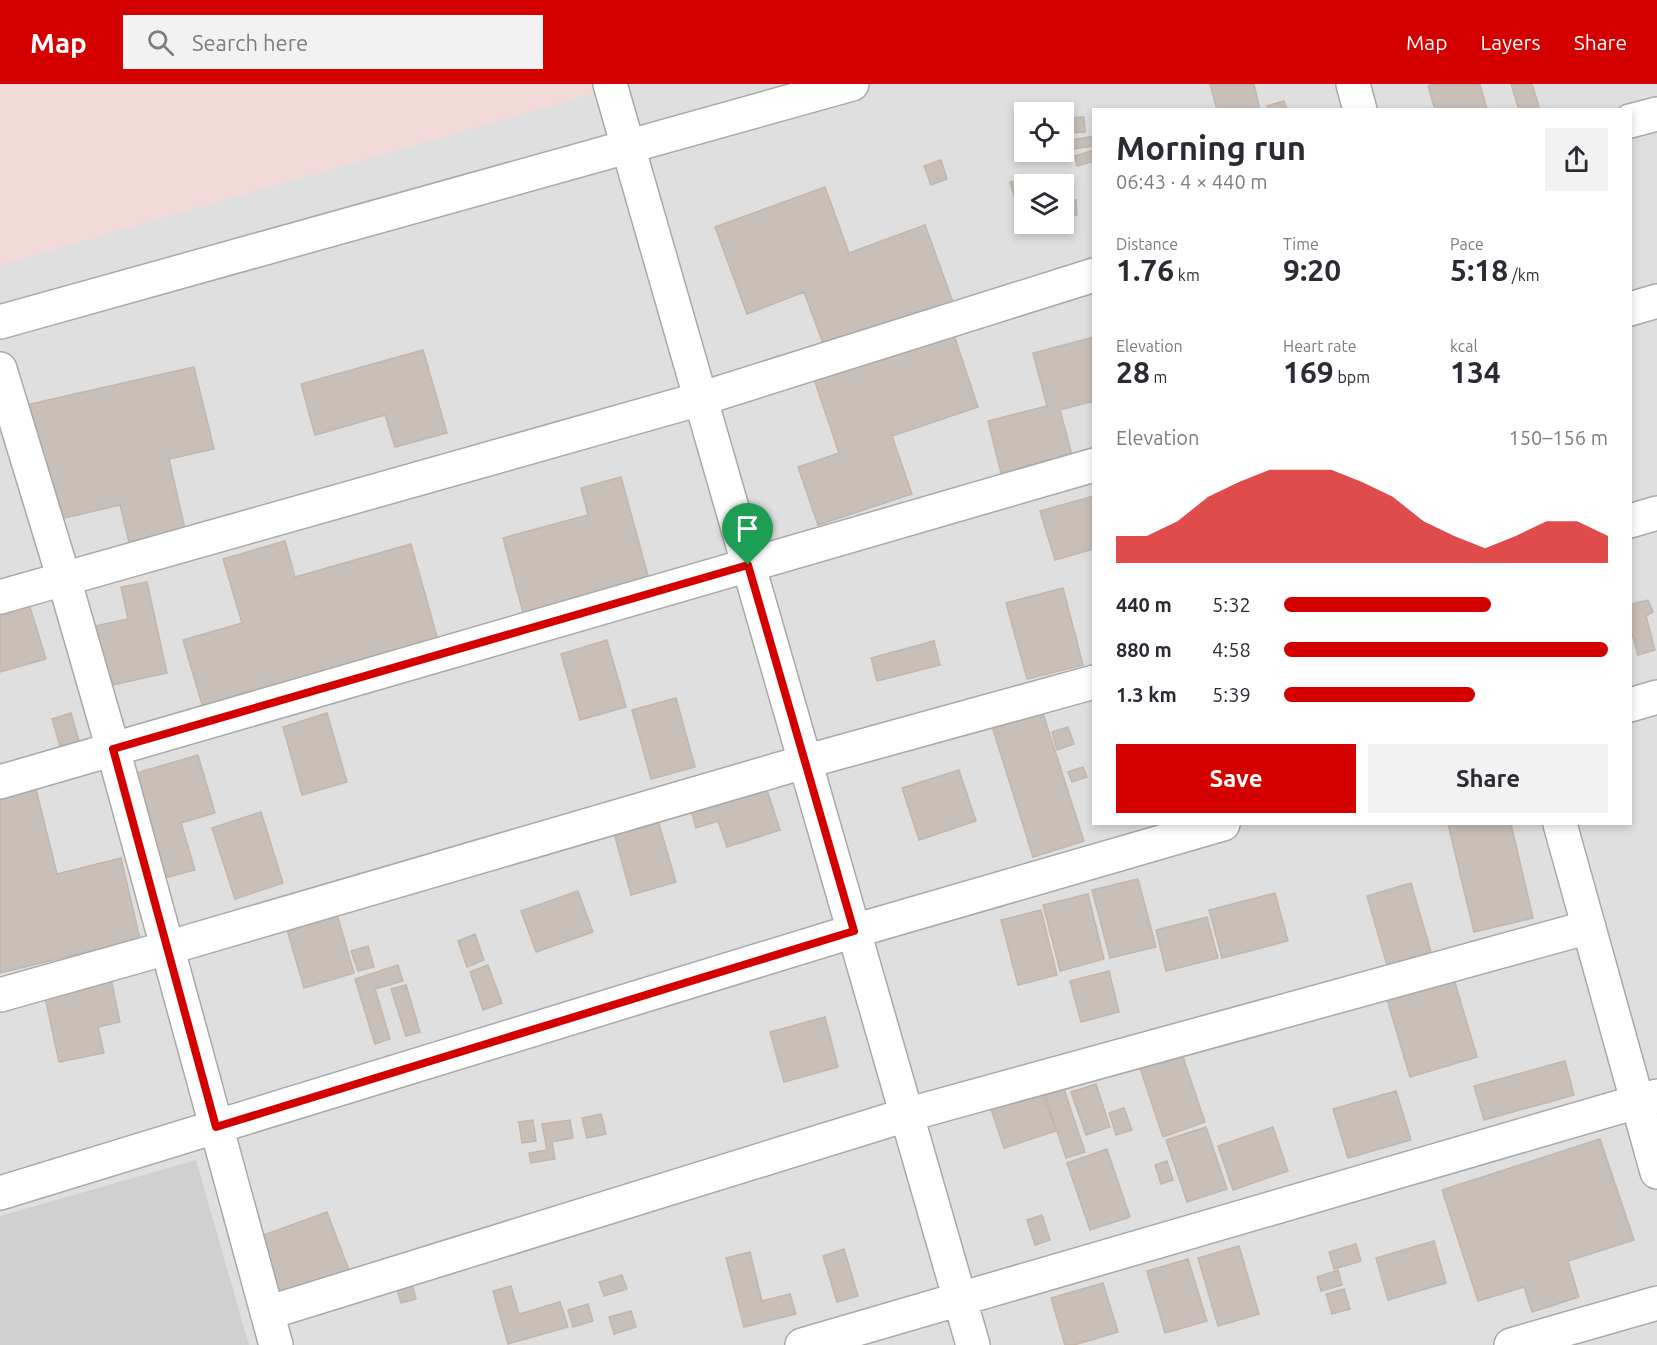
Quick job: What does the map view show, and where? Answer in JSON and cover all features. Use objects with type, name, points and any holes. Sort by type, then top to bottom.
[{"type":"street","points":[[610,84],[973,1345]]},
{"type":"street","points":[[0,321],[852,84]]},
{"type":"street","points":[[1353,84],[1359,108]]},
{"type":"street","points":[[1632,120],[1657,114]]},
{"type":"street","points":[[0,597],[700,399],[1092,276]]},
{"type":"street","points":[[1632,308],[1657,302]]},
{"type":"street","points":[[0,369],[113,749],[276,1345]]},
{"type":"street","points":[[0,782],[1092,466]]},
{"type":"street","points":[[1632,520],[1657,513]]},
{"type":"street","points":[[0,994],[167,948],[804,762],[1092,683]]},
{"type":"street","points":[[1632,704],[1657,697]]},
{"type":"street","points":[[0,1193],[854,931],[1220,825]]},
{"type":"street","points":[[1560,825],[1589,927],[1647,1099],[1657,1172]]},
{"type":"street","points":[[267,1313],[906,1115],[1589,927]]},
{"type":"street","points":[[802,1345],[1647,1099]]},
{"type":"street","points":[[1511,1345],[1657,1303]]},
{"type":"shaded area","points":[[0,84],[1657,84],[1657,1345],[0,1345]]},
{"type":"shaded area","points":[[0,84],[627,84],[0,265]]},
{"type":"shaded area","points":[[196,1160],[249,1345],[0,1345],[0,1216]]},
{"type":"building","points":[[1210,84],[1254,84],[1260,108],[1216,108]]},
{"type":"building","points":[[1480,84],[1486,108],[1434,108],[1428,86]]},
{"type":"building","points":[[1511,84],[1532,84],[1539,108],[1518,108]]},
{"type":"building","points":[[1284,101],[1286,108],[1268,108],[1267,106]]},
{"type":"building","points":[[1084,117],[1085,132],[1074,133],[1074,118]]},
{"type":"building","points":[[1092,136],[1092,146],[1074,149],[1074,139]]},
{"type":"building","points":[[1092,151],[1092,162],[1077,166],[1075,156]]},
{"type":"building","points":[[941,160],[947,179],[931,185],[924,166]]},
{"type":"building","points":[[1014,181],[1014,196],[1010,182]]},
{"type":"building","points":[[825,187],[849,253],[925,225],[953,302],[825,349],[804,292],[747,314],[715,227]]},
{"type":"building","points":[[1074,200],[1076,200],[1077,215],[1074,215]]},
{"type":"building","points":[[953,332],[978,407],[892,436],[912,494],[818,525],[798,467],[839,453],[814,379]]},
{"type":"building","points":[[1092,338],[1092,402],[1060,410],[1072,455],[1001,473],[988,421],[1047,406],[1033,353]]},
{"type":"building","points":[[423,350],[447,433],[395,447],[385,415],[315,435],[301,384]]},
{"type":"building","points":[[194,367],[214,449],[169,459],[185,529],[129,542],[120,505],[52,521],[26,405]]},
{"type":"building","points":[[621,477],[650,583],[524,616],[503,538],[588,515],[581,488]]},
{"type":"building","points":[[1092,497],[1092,550],[1055,560],[1040,511]]},
{"type":"building","points":[[285,541],[295,577],[411,544],[439,644],[204,711],[183,640],[242,623],[223,559]]},
{"type":"building","points":[[147,582],[167,673],[103,687],[90,627],[128,619],[121,587]]},
{"type":"building","points":[[1063,588],[1083,665],[1027,679],[1006,603]]},
{"type":"building","points":[[1648,600],[1653,612],[1646,616],[1655,650],[1638,655],[1632,634],[1632,604]]},
{"type":"building","points":[[29,604],[46,659],[0,672],[0,613]]},
{"type":"building","points":[[607,640],[626,707],[580,720],[561,654]]},
{"type":"building","points":[[934,641],[940,665],[877,681],[871,658]]},
{"type":"building","points":[[676,698],[695,767],[651,779],[632,710]]},
{"type":"building","points":[[1041,707],[1084,841],[1033,857],[991,723]]},
{"type":"building","points":[[71,713],[79,741],[60,746],[52,719]]},
{"type":"building","points":[[327,713],[347,782],[302,795],[283,727]]},
{"type":"building","points":[[1068,727],[1074,744],[1057,750],[1052,732]]},
{"type":"building","points":[[198,755],[215,813],[181,823],[195,870],[153,881],[123,777]]},
{"type":"building","points":[[1083,767],[1087,777],[1072,782],[1068,772]]},
{"type":"building","points":[[959,770],[976,821],[919,840],[902,788]]},
{"type":"building","points":[[35,785],[57,874],[121,858],[140,939],[0,973],[0,793]]},
{"type":"building","points":[[766,787],[780,830],[727,847],[718,821],[696,828],[691,811]]},
{"type":"building","points":[[261,812],[283,883],[235,899],[212,828]]},
{"type":"building","points":[[656,814],[676,882],[631,895],[612,826]]},
{"type":"building","points":[[1448,825],[1511,825],[1533,918],[1474,932]]},
{"type":"building","points":[[1138,879],[1156,947],[1110,958],[1092,890]]},
{"type":"building","points":[[1411,883],[1431,952],[1387,965],[1367,896]]},
{"type":"building","points":[[578,891],[593,932],[536,952],[521,911]]},
{"type":"building","points":[[1275,893],[1288,941],[1222,958],[1209,910]]},
{"type":"building","points":[[1088,894],[1104,959],[1060,971],[1043,905]]},
{"type":"building","points":[[334,904],[354,973],[304,988],[284,919]]},
{"type":"building","points":[[1041,910],[1057,975],[1018,985],[1001,920]]},
{"type":"building","points":[[1207,917],[1218,958],[1166,971],[1156,930]]},
{"type":"building","points":[[475,934],[484,960],[467,967],[458,941]]},
{"type":"building","points":[[368,946],[374,967],[358,971],[351,951]]},
{"type":"building","points":[[398,965],[403,981],[375,989],[390,1039],[375,1044],[355,979]]},
{"type":"building","points":[[488,965],[502,1003],[483,1010],[470,972]]},
{"type":"building","points":[[1109,971],[1119,1012],[1081,1022],[1070,981]]},
{"type":"building","points":[[110,974],[120,1022],[98,1027],[104,1053],[59,1062],[43,988]]},
{"type":"building","points":[[1453,976],[1477,1057],[1410,1077],[1386,996]]},
{"type":"building","points":[[406,985],[420,1032],[406,1036],[391,989]]},
{"type":"building","points":[[825,1017],[838,1067],[784,1082],[770,1032]]},
{"type":"building","points":[[1182,1054],[1205,1122],[1163,1137],[1140,1068]]},
{"type":"building","points":[[1565,1061],[1574,1095],[1484,1120],[1474,1086]]},
{"type":"building","points":[[1096,1084],[1110,1127],[1086,1135],[1071,1092]]},
{"type":"building","points":[[1041,1089],[1056,1131],[1004,1148],[990,1106]]},
{"type":"building","points":[[1064,1089],[1085,1152],[1066,1158],[1045,1095]]},
{"type":"building","points":[[1396,1091],[1411,1140],[1348,1158],[1333,1109]]},
{"type":"building","points":[[1124,1108],[1132,1130],[1116,1135],[1109,1113]]},
{"type":"building","points":[[601,1114],[606,1134],[587,1138],[582,1118]]},
{"type":"building","points":[[533,1120],[536,1141],[522,1143],[519,1122]]},
{"type":"building","points":[[570,1120],[573,1138],[552,1142],[555,1159],[531,1163],[529,1153],[547,1150],[542,1124]]},
{"type":"building","points":[[1206,1127],[1227,1189],[1187,1202],[1166,1140]]},
{"type":"building","points":[[1273,1127],[1288,1171],[1233,1190],[1218,1146]]},
{"type":"building","points":[[1600,1139],[1634,1240],[1568,1261],[1579,1297],[1532,1312],[1524,1287],[1478,1301],[1442,1190]]},
{"type":"building","points":[[1107,1149],[1130,1217],[1090,1230],[1067,1163]]},
{"type":"building","points":[[1167,1161],[1173,1180],[1161,1184],[1155,1165]]},
{"type":"building","points":[[327,1212],[349,1270],[272,1298],[250,1240]]},
{"type":"building","points":[[1042,1215],[1050,1240],[1035,1245],[1027,1220]]},
{"type":"building","points":[[1434,1241],[1446,1283],[1388,1300],[1376,1258]]},
{"type":"building","points":[[1356,1244],[1361,1261],[1334,1269],[1329,1252]]},
{"type":"building","points":[[1239,1246],[1259,1314],[1218,1326],[1198,1258]]},
{"type":"building","points":[[844,1249],[858,1296],[837,1302],[823,1256]]},
{"type":"building","points":[[750,1252],[762,1301],[790,1294],[796,1314],[744,1327],[726,1258]]},
{"type":"building","points":[[1188,1259],[1207,1321],[1165,1333],[1147,1271]]},
{"type":"building","points":[[1338,1270],[1342,1285],[1321,1291],[1317,1277]]},
{"type":"building","points":[[622,1275],[627,1289],[604,1296],[599,1282]]},
{"type":"building","points":[[410,1277],[416,1299],[401,1303],[395,1282]]},
{"type":"building","points":[[1103,1283],[1118,1332],[1074,1345],[1065,1345],[1051,1298]]},
{"type":"building","points":[[511,1286],[519,1314],[560,1302],[568,1327],[508,1344],[493,1291]]},
{"type":"building","points":[[1344,1289],[1350,1309],[1332,1314],[1326,1294]]},
{"type":"building","points":[[588,1304],[593,1321],[573,1327],[568,1310]]},
{"type":"building","points":[[631,1311],[636,1327],[614,1334],[609,1317]]},
{"type":"route","points":[[748,565],[854,931],[216,1127],[113,749],[748,565]]}]
